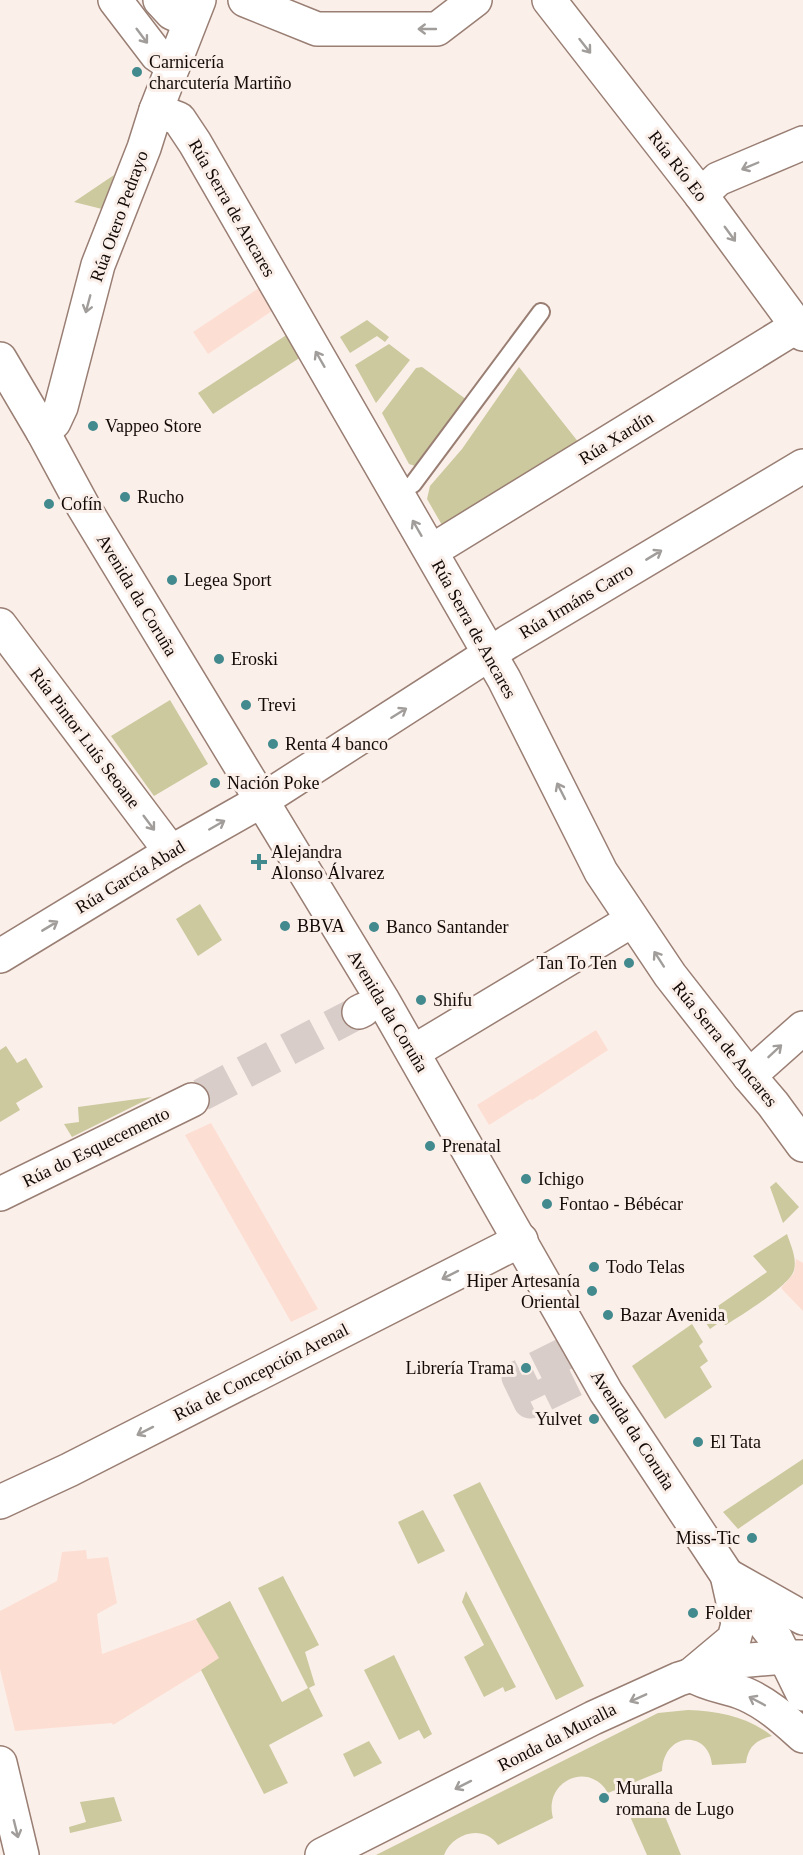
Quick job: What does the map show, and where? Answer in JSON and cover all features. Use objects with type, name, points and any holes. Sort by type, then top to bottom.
[{"type":"street","points":[[116,0],[157,56],[174,66]]},
{"type":"street","points":[[160,0],[172,13],[194,11]]},
{"type":"street","points":[[245,0],[317,29],[437,29],[475,0]]},
{"type":"street","name":"Rúa Río Eo","points":[[549,0],[700,195],[794,334]]},
{"type":"street","name":"Rúa Otero Pedrayo","points":[[43,432],[54,422],[61,407],[98,265],[194,11]]},
{"type":"street","name":"Rúa Serra de Ancares","points":[[156,110],[179,119],[195,143],[504,678],[601,872],[670,975],[803,1145]]},
{"type":"street","points":[[700,195],[718,179],[803,143]]},
{"type":"street","name":"Rúa Xardín","points":[[446,542],[794,334]]},
{"type":"street","name":"Avenida da Coruña","points":[[0,359],[83,506],[413,1052],[606,1392],[727,1575],[776,1639],[794,1657],[803,1694]]},
{"type":"street","name":"Rúa Irmáns Carro","points":[[261,801],[508,642],[803,466]]},
{"type":"street","name":"Rúa Pintor Luís Seoane","points":[[0,625],[171,852]]},
{"type":"street","name":"Rúa García Abad","points":[[0,956],[171,852],[261,801]]},
{"type":"street","points":[[413,1052],[621,927]]},
{"type":"street","points":[[749,1076],[803,1028]]},
{"type":"street","name":"Rúa do Esquecemento","points":[[0,1194],[192,1100]]},
{"type":"street","name":"Rúa de Concepción Arenal","points":[[0,1502],[80,1464],[521,1240]]},
{"type":"street","points":[[727,1575],[803,1618]]},
{"type":"street","points":[[727,1575],[738,1624],[734,1639],[692,1675],[705,1683],[744,1694],[773,1709],[803,1736]]},
{"type":"street","name":"Ronda da Muralla","points":[[322,1855],[593,1718],[692,1675],[738,1661],[794,1657]]},
{"type":"street","points":[[0,1763],[22,1855]]},
{"type":"lane","points":[[397,493],[413,484],[541,312]]},
{"type":"shaded area","points":[[114,175],[102,209],[74,202]]},
{"type":"shaded area","points":[[265,284],[278,307],[208,354],[193,332]]},
{"type":"shaded area","points":[[367,320],[389,337],[385,342],[377,336],[350,353],[340,337]]},
{"type":"shaded area","points":[[291,332],[304,355],[213,414],[198,393]]},
{"type":"shaded area","points":[[389,344],[410,360],[376,403],[355,365]]},
{"type":"shaded area","points":[[422,367],[467,400],[420,464],[415,466],[409,464],[382,413],[416,368]]},
{"type":"shaded area","points":[[519,367],[587,453],[446,532],[427,499],[430,486],[462,449]]},
{"type":"shaded area","points":[[170,700],[208,764],[154,796],[111,736]]},
{"type":"shaded area","points":[[200,904],[222,940],[198,956],[176,919]]},
{"type":"shaded area","points":[[596,1030],[608,1050],[489,1125],[477,1105]]},
{"type":"shaded area","points":[[6,1046],[17,1063],[26,1058],[43,1087],[16,1103],[20,1110],[0,1122],[0,1050]]},
{"type":"shaded area","points":[[152,1097],[72,1137],[64,1124],[79,1122],[78,1107]]},
{"type":"shaded area","points":[[211,1123],[318,1309],[291,1322],[185,1135]]},
{"type":"shaded area","points":[[776,1182],[799,1207],[783,1223],[770,1187]]},
{"type":"shaded area","points":[[787,1234],[795,1261],[791,1276],[775,1292],[742,1315],[726,1325],[720,1322],[710,1329],[702,1317],[767,1272],[753,1256]]},
{"type":"shaded area","points":[[796,1259],[803,1263],[803,1311],[781,1288],[794,1273]]},
{"type":"shaded area","points":[[692,1324],[703,1342],[699,1346],[708,1361],[700,1367],[712,1387],[665,1419],[632,1366]]},
{"type":"shaded area","points":[[803,1459],[803,1484],[738,1529],[723,1512]]},
{"type":"shaded area","points":[[480,1482],[584,1686],[556,1700],[453,1495]]},
{"type":"shaded area","points":[[423,1510],[445,1551],[418,1564],[398,1522]]},
{"type":"shaded area","points":[[86,1550],[87,1559],[108,1557],[117,1603],[97,1614],[102,1654],[196,1619],[220,1659],[113,1725],[112,1723],[15,1731],[0,1669],[0,1611],[57,1581],[62,1552]]},
{"type":"shaded area","points":[[283,1576],[319,1645],[305,1652],[315,1685],[309,1688],[323,1716],[269,1745],[288,1783],[264,1794],[201,1670],[219,1658],[196,1619],[230,1601],[282,1702],[308,1688],[258,1588]]},
{"type":"shaded area","points":[[466,1591],[516,1687],[505,1692],[503,1687],[484,1697],[464,1657],[484,1645],[462,1602]]},
{"type":"shaded area","points":[[394,1655],[432,1734],[424,1739],[419,1730],[399,1740],[364,1670]]},
{"type":"shaded area","points":[[688,1710],[733,1716],[763,1729],[772,1736],[751,1748],[746,1763],[712,1765],[709,1754],[703,1746],[695,1741],[678,1742],[670,1748],[662,1771],[608,1793],[600,1783],[590,1778],[570,1779],[561,1785],[555,1794],[552,1805],[553,1818],[498,1845],[492,1838],[477,1833],[454,1841],[444,1855],[376,1855],[658,1713]]},
{"type":"shaded area","points":[[369,1741],[382,1763],[354,1777],[343,1754]]},
{"type":"shaded area","points":[[114,1797],[122,1821],[70,1833],[69,1827],[86,1822],[80,1802]]},
{"type":"shaded area","points":[[659,1802],[681,1855],[647,1855],[629,1814]]},
{"type":"tunnel","points":[[201,1095],[359,1012]]},
{"type":"tunnel","points":[[566,1353],[518,1377],[530,1402],[581,1377]]},
{"type":"place","name":"Carnicería charcutería Martiño","points":[[137,72]]},
{"type":"place","name":"Vappeo Store","points":[[93,426]]},
{"type":"place","name":"Rucho","points":[[125,497]]},
{"type":"place","name":"Cofín","points":[[49,504]]},
{"type":"place","name":"Legea Sport","points":[[172,580]]},
{"type":"place","name":"Eroski","points":[[219,659]]},
{"type":"place","name":"Trevi","points":[[246,705]]},
{"type":"place","name":"Renta 4 banco","points":[[273,744]]},
{"type":"place","name":"Nación Poke","points":[[215,783]]},
{"type":"place","name":"Alejandra Alonso Álvarez","points":[[259,862]]},
{"type":"place","name":"BBVA","points":[[285,926]]},
{"type":"place","name":"Banco Santander","points":[[374,927]]},
{"type":"place","name":"Tan To Ten","points":[[629,963]]},
{"type":"place","name":"Shifu","points":[[421,1000]]},
{"type":"place","name":"Prenatal","points":[[430,1146]]},
{"type":"place","name":"Ichigo","points":[[526,1179]]},
{"type":"place","name":"Fontao - Bébécar","points":[[547,1204]]},
{"type":"place","name":"Todo Telas","points":[[594,1267]]},
{"type":"place","name":"Hiper Artesanía Oriental","points":[[592,1291]]},
{"type":"place","name":"Bazar Avenida","points":[[608,1315]]},
{"type":"place","name":"Librería Trama","points":[[526,1368]]},
{"type":"place","name":"Yulvet","points":[[594,1419]]},
{"type":"place","name":"El Tata","points":[[698,1442]]},
{"type":"place","name":"Miss-Tic","points":[[752,1538]]},
{"type":"place","name":"Folder","points":[[693,1613]]},
{"type":"place","name":"Muralla romana de Lugo","points":[[604,1798]]}]
